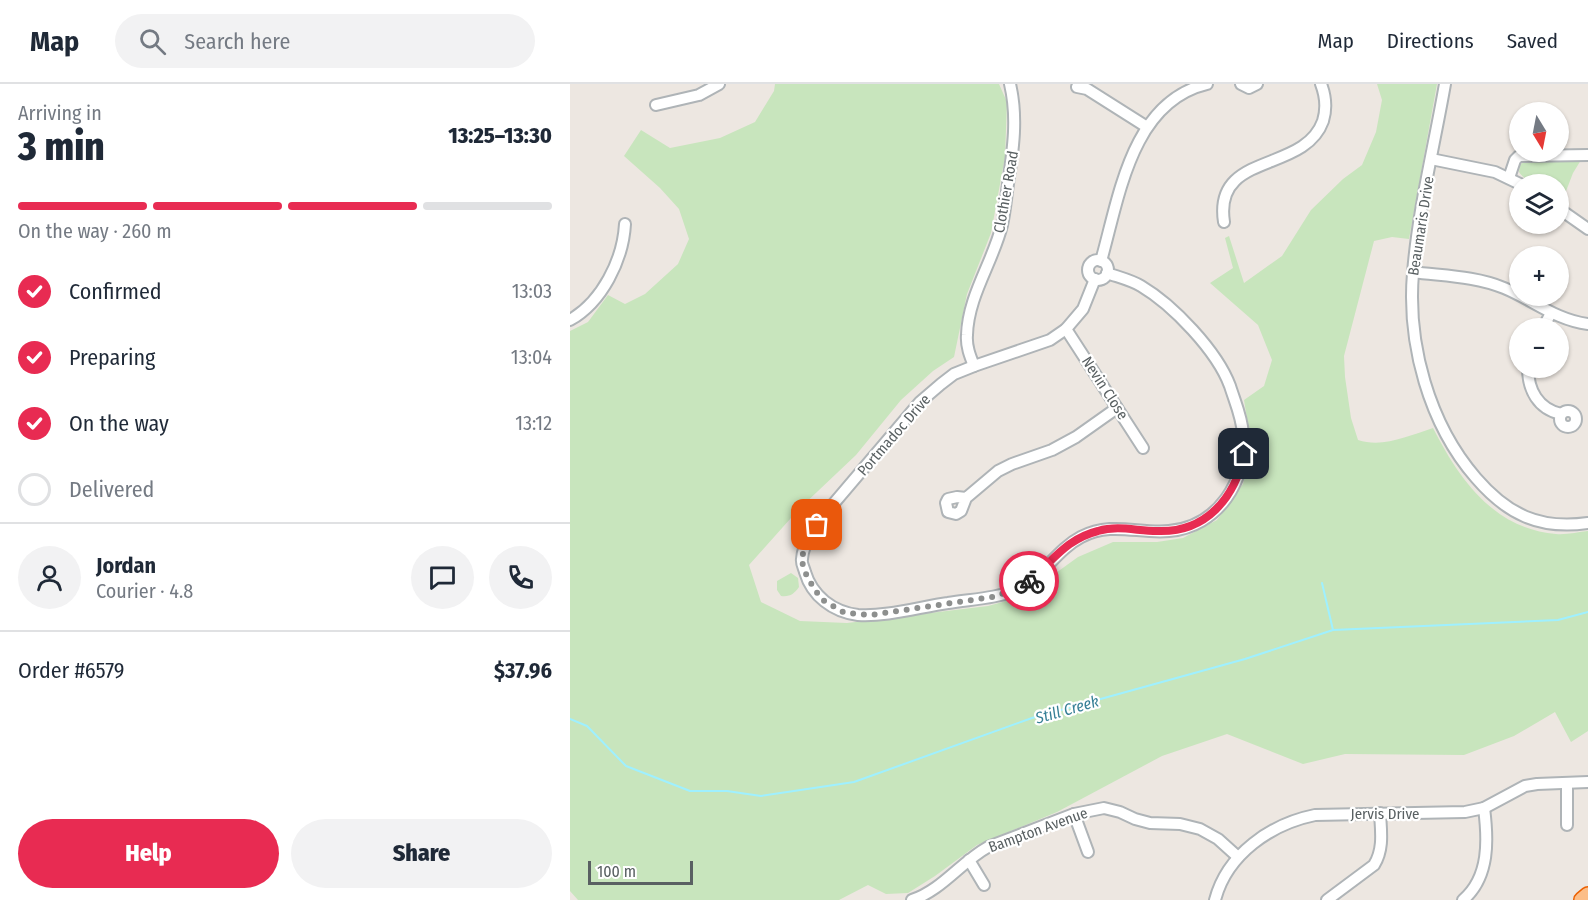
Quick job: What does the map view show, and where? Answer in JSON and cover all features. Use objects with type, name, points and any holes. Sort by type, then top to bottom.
[{"type":"highway","points":[[1582,900],[1588,895]]},
{"type":"street","points":[[656,105],[699,94],[719,84]]},
{"type":"street","name":"Clothier Road","points":[[974,366],[968,347],[969,320],[973,302],[1002,225],[1013,153],[1015,111],[1010,84]]},
{"type":"street","points":[[1101,261],[1133,150],[1147,127],[1166,105],[1189,90],[1207,84]]},
{"type":"street","points":[[1241,84],[1249,88],[1257,84]]},
{"type":"street","points":[[1224,222],[1222,205],[1224,197],[1234,182],[1260,164],[1303,148],[1315,136],[1325,112],[1325,95],[1322,84]]},
{"type":"street","name":"Beaumaris Drive","points":[[1445,84],[1413,272],[1414,327],[1419,362],[1429,395],[1442,426],[1464,465],[1504,506],[1521,516],[1551,524],[1573,525],[1588,522]]},
{"type":"street","points":[[1077,87],[1087,89],[1147,127]]},
{"type":"street","points":[[1510,174],[1515,160],[1519,156],[1588,155]]},
{"type":"street","points":[[1431,159],[1480,168],[1509,178]]},
{"type":"street","points":[[1569,216],[1588,229]]},
{"type":"street","points":[[570,320],[579,315],[597,297],[615,264],[625,224]]},
{"type":"street","points":[[1094,261],[1101,261],[1106,264],[1107,273],[1104,278],[1095,279],[1089,272],[1089,266],[1094,261]]},
{"type":"street","points":[[1413,272],[1489,283],[1516,294],[1551,313],[1573,322],[1588,324]]},
{"type":"street","name":"Portmadoc Drive","points":[[1095,279],[1083,309],[1066,329],[1050,340],[954,374],[920,402],[824,515],[810,535],[801,559],[810,584],[821,599],[845,613],[871,615],[992,597],[1020,588],[1062,548],[1081,537],[1101,530],[1119,528],[1154,531],[1178,530],[1210,515],[1223,503],[1237,480],[1244,454],[1244,434],[1240,415],[1227,379],[1210,350],[1159,299],[1138,284],[1107,273]]},
{"type":"street","points":[[1548,318],[1551,313]]},
{"type":"street","name":"Nevin Close","points":[[1066,329],[1143,448]]},
{"type":"street","points":[[1530,378],[1536,398],[1543,406],[1561,414]]},
{"type":"street","points":[[966,498],[998,471],[1052,450],[1076,437],[1117,408]]},
{"type":"street","name":"Jervis Drive","points":[[1215,900],[1220,884],[1238,857],[1274,828],[1301,818],[1315,815],[1465,812],[1484,808],[1525,786],[1588,782]]},
{"type":"street","points":[[1567,825],[1568,784]]},
{"type":"street","name":"Bampton Avenue","points":[[912,900],[937,886],[988,847],[1074,814],[1104,808],[1150,823],[1189,825],[1209,833],[1238,857]]},
{"type":"street","points":[[1463,900],[1478,882],[1484,865],[1486,844],[1484,808]]},
{"type":"street","points":[[1327,900],[1374,865],[1381,847],[1380,813]]},
{"type":"street","points":[[1074,814],[1088,852]]},
{"type":"street","points":[[969,860],[984,885]]},
{"type":"green space","points":[[775,84],[999,84],[1007,102],[1005,157],[991,233],[967,294],[954,357],[933,371],[901,400],[856,455],[799,509],[749,565],[761,602],[800,621],[847,623],[988,606],[1024,596],[1078,557],[1113,542],[1157,542],[1183,538],[1217,520],[1243,484],[1251,444],[1244,400],[1264,386],[1272,360],[1258,325],[1210,283],[1233,268],[1225,238],[1229,236],[1244,283],[1282,256],[1311,210],[1343,179],[1362,165],[1376,132],[1382,100],[1377,84],[1437,84],[1409,239],[1392,237],[1374,241],[1344,356],[1351,418],[1358,440],[1367,442],[1396,440],[1433,428],[1467,483],[1497,512],[1514,523],[1534,530],[1560,534],[1588,531],[1588,731],[1571,742],[1555,712],[1514,736],[1464,755],[1345,754],[1303,764],[1227,734],[1162,756],[1057,812],[977,845],[908,893],[886,894],[868,885],[839,900],[578,900],[570,891],[570,331],[588,322],[608,295],[625,304],[645,294],[678,264],[689,239],[679,209],[660,188],[624,156],[641,130],[670,148],[720,138],[755,122],[774,91]]},
{"type":"green space","points":[[1581,160],[1569,183],[1569,174],[1521,174],[1519,172],[1520,165],[1524,162]]},
{"type":"green space","points":[[791,573],[798,578],[799,587],[792,594],[781,596],[777,590],[777,581]]},
{"type":"waterway","points":[[1322,583],[1333,630]]},
{"type":"waterway","name":"Still Creek","points":[[570,719],[587,726],[626,766],[690,791],[727,791],[761,796],[854,782],[1032,718],[1245,659],[1333,630],[1558,620],[1588,612]]},
{"type":"way so far","points":[[817,525],[810,535],[801,559],[810,584],[821,599],[845,613],[871,615],[992,597],[1020,588],[1029,581]]},
{"type":"route","points":[[1029,581],[1062,548],[1091,533],[1119,528],[1154,531],[1178,530],[1201,521],[1223,503],[1233,489],[1244,454]]}]
